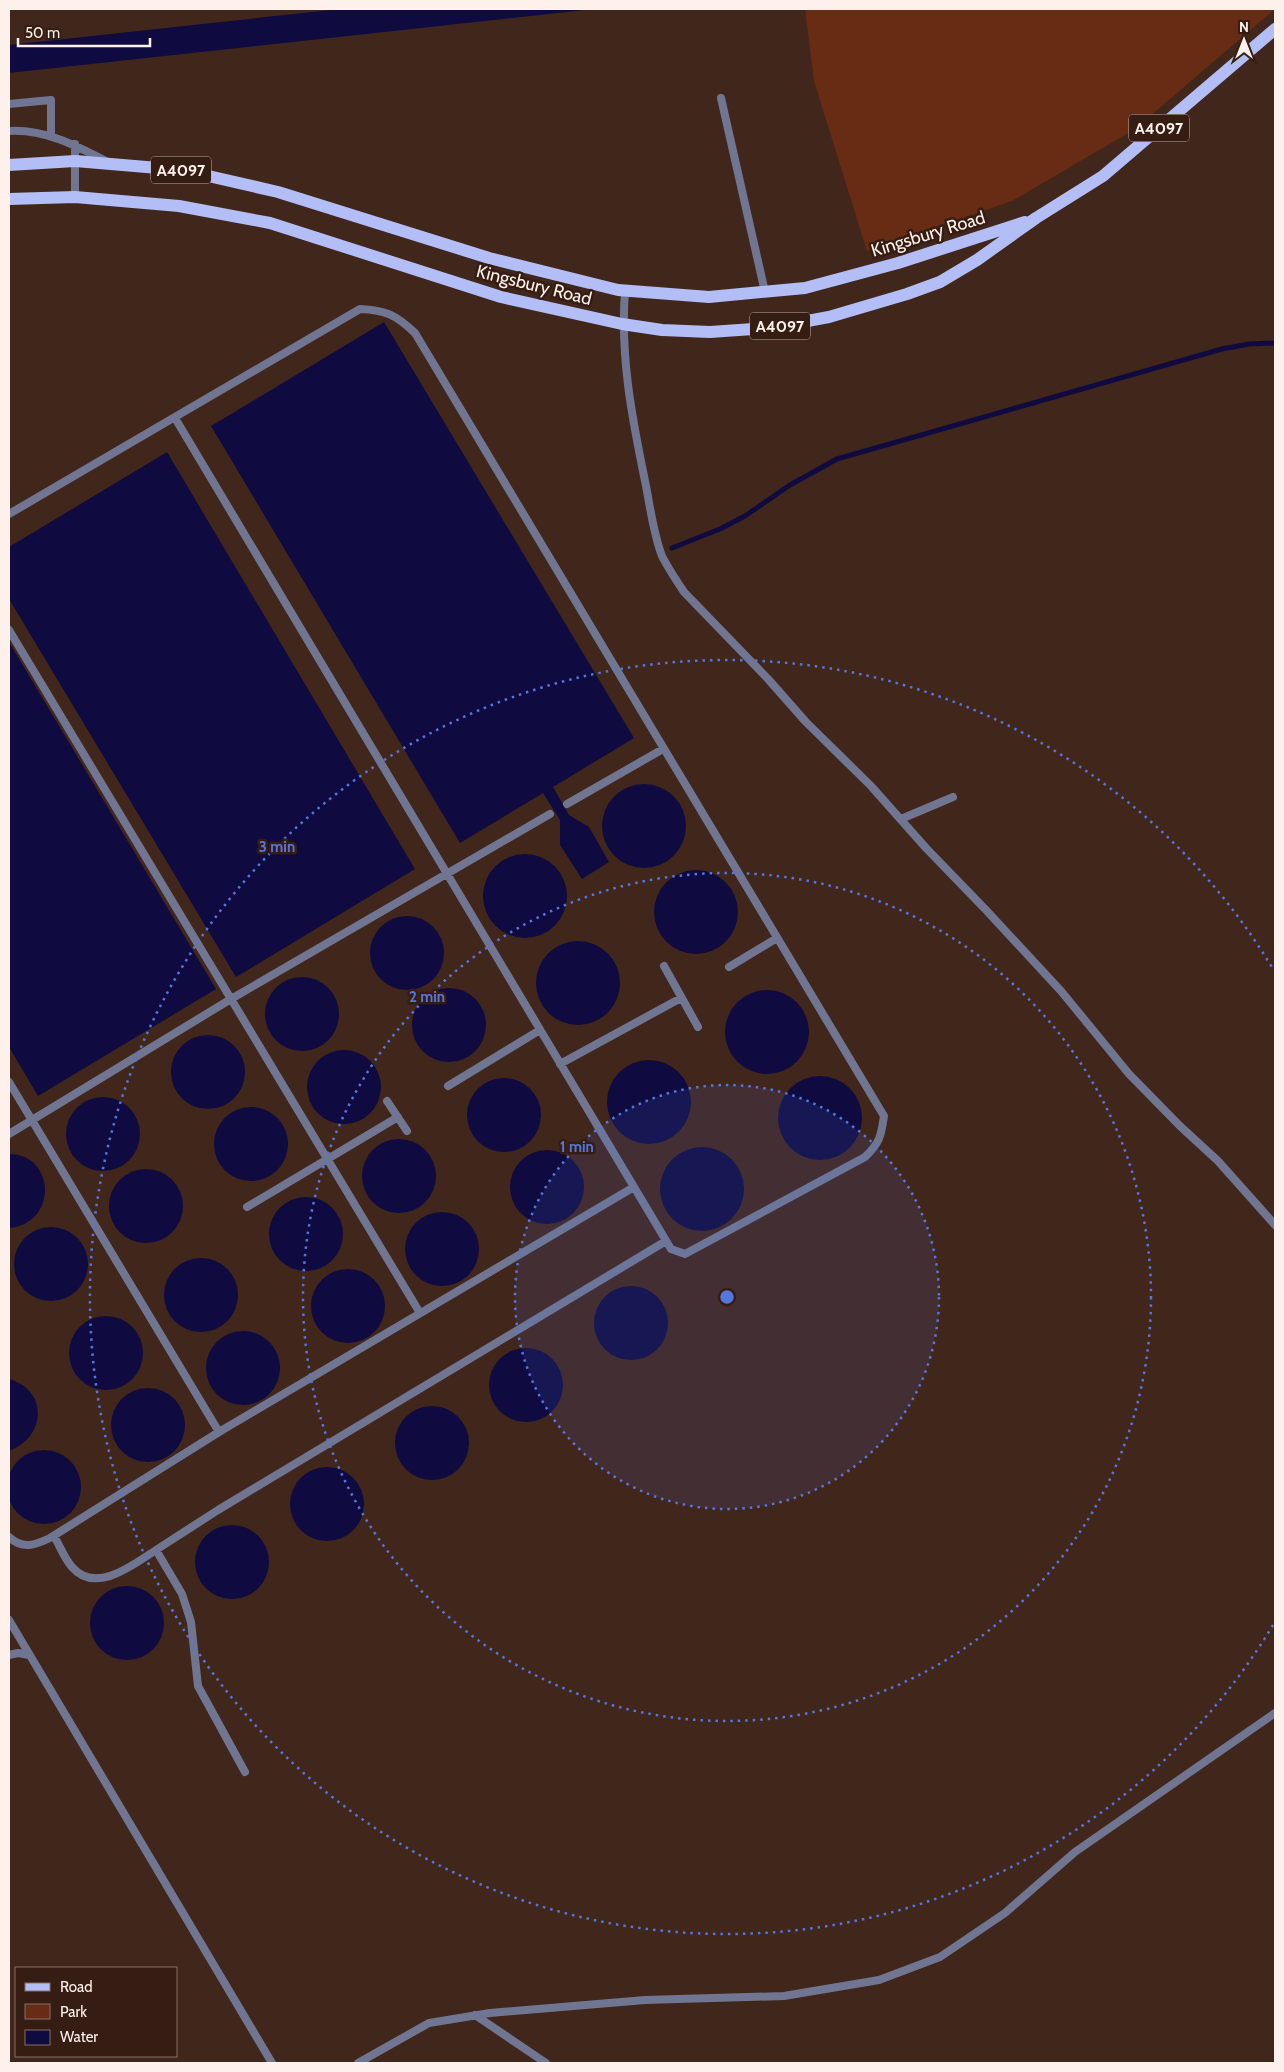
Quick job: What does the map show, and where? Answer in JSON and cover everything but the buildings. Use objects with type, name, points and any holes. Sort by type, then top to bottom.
[{"type":"main road","name":"Kingsbury Road","points":[[9,199],[76,197],[179,206],[270,223],[501,297],[622,324],[662,330],[710,332],[770,328],[829,317],[907,294],[940,282],[977,260],[1036,218],[1103,176],[1275,29]]},
{"type":"main road","name":"Kingsbury Road","points":[[9,165],[75,161],[182,170],[278,192],[489,258],[624,291],[709,297],[805,288],[898,263],[1036,218]]},
{"type":"lane","points":[[721,98],[765,292]]},
{"type":"lane","points":[[9,104],[51,100],[51,135]]},
{"type":"lane","points":[[9,131],[17,130],[51,135],[75,144],[111,164]]},
{"type":"lane","points":[[75,144],[76,197]]},
{"type":"lane","points":[[624,291],[622,324],[629,402],[651,512],[662,555],[684,592],[768,679],[806,722],[871,786],[926,848],[1061,991],[1129,1074],[1180,1126],[1218,1161],[1275,1225]]},
{"type":"lane","points":[[9,514],[360,309],[378,310],[398,317],[415,333],[884,1116],[882,1134],[876,1146],[865,1157],[684,1254],[671,1249],[174,418]]},
{"type":"lane","points":[[9,630],[420,1313]]},
{"type":"lane","points":[[567,804],[663,749]]},
{"type":"lane","points":[[901,819],[953,797]]},
{"type":"lane","points":[[9,1134],[231,999],[550,814]]},
{"type":"lane","points":[[729,967],[776,938]]},
{"type":"lane","points":[[664,966],[680,998],[698,1027]]},
{"type":"lane","points":[[560,1064],[680,998]]},
{"type":"lane","points":[[448,1086],[540,1030]]},
{"type":"lane","points":[[9,1082],[219,1432]]},
{"type":"lane","points":[[388,1101],[406,1131]]},
{"type":"lane","points":[[247,1207],[398,1117]]},
{"type":"lane","points":[[9,1538],[14,1542],[32,1546],[54,1536],[219,1432],[634,1187]]},
{"type":"lane","points":[[54,1536],[71,1566],[81,1574],[93,1577],[108,1577],[119,1574],[218,1510],[666,1241]]},
{"type":"lane","points":[[156,1550],[182,1594],[191,1622],[198,1686],[245,1772]]},
{"type":"lane","points":[[9,1620],[272,2063]]},
{"type":"lane","points":[[9,1655],[18,1653],[29,1655]]},
{"type":"lane","points":[[358,2063],[429,2023],[475,2015],[645,2000],[784,1996],[879,1980],[940,1957],[1005,1913],[1075,1852],[1275,1713]]},
{"type":"lane","points":[[475,2015],[546,2063]]},
{"type":"green space","points":[[805,9],[1275,9],[1135,129],[1012,201],[867,251],[814,81]]},
{"type":"water","points":[[340,9],[594,9],[9,73],[9,45]]},
{"type":"water","points":[[384,322],[634,738],[553,787],[569,815],[589,827],[609,862],[582,879],[560,845],[560,820],[543,793],[460,843],[211,426]]},
{"type":"water","points":[[167,452],[415,869],[236,977],[9,599],[9,547]]},
{"type":"water","points":[[9,642],[216,989],[38,1096],[9,1047]]},
{"type":"water","points":[[636,784],[652,784],[668,791],[679,802],[686,818],[683,842],[674,856],[668,861],[652,868],[636,868],[620,861],[609,850],[602,834],[602,818],[609,802],[620,791]]},
{"type":"water","points":[[517,854],[533,854],[549,861],[560,872],[567,888],[564,912],[555,926],[549,931],[533,938],[517,938],[501,931],[490,920],[483,904],[483,888],[490,872],[501,861]]},
{"type":"water","points":[[688,870],[704,870],[720,877],[731,888],[738,904],[735,928],[726,942],[720,947],[704,954],[688,954],[672,947],[661,936],[654,920],[654,904],[661,888],[672,877]]},
{"type":"water","points":[[407,916],[421,919],[433,927],[441,939],[444,953],[441,967],[433,979],[421,987],[407,990],[393,987],[381,979],[373,967],[370,953],[373,939],[381,927],[393,919]]},
{"type":"water","points":[[570,941],[586,941],[602,948],[613,959],[620,975],[617,999],[608,1013],[602,1018],[586,1025],[570,1025],[554,1018],[543,1007],[536,991],[536,975],[543,959],[554,948]]},
{"type":"water","points":[[302,977],[316,980],[328,988],[336,1000],[339,1014],[336,1028],[328,1040],[316,1048],[302,1051],[288,1048],[276,1040],[268,1028],[265,1014],[268,1000],[276,988],[288,980]]},
{"type":"water","points":[[449,988],[463,991],[475,999],[483,1011],[486,1025],[483,1039],[475,1051],[463,1059],[449,1062],[435,1059],[423,1051],[415,1039],[412,1025],[415,1011],[423,999],[435,991]]},
{"type":"water","points":[[759,990],[775,990],[791,997],[802,1008],[809,1024],[806,1048],[797,1062],[791,1067],[775,1074],[759,1074],[743,1067],[732,1056],[725,1040],[725,1024],[732,1008],[743,997]]},
{"type":"water","points":[[208,1035],[222,1038],[234,1046],[242,1058],[245,1072],[242,1086],[234,1098],[222,1106],[208,1109],[194,1106],[182,1098],[174,1086],[171,1072],[174,1058],[182,1046],[194,1038]]},
{"type":"water","points":[[344,1050],[358,1053],[370,1061],[378,1073],[381,1087],[378,1101],[370,1113],[358,1121],[344,1124],[330,1121],[318,1113],[310,1101],[307,1087],[310,1073],[318,1061],[330,1053]]},
{"type":"water","points":[[641,1060],[657,1060],[673,1067],[684,1078],[691,1094],[688,1118],[679,1132],[673,1137],[657,1144],[641,1144],[625,1137],[614,1126],[607,1110],[607,1094],[614,1078],[625,1067]]},
{"type":"water","points":[[812,1076],[828,1076],[844,1083],[855,1094],[862,1110],[859,1134],[850,1148],[844,1153],[828,1160],[812,1160],[796,1153],[785,1142],[778,1126],[778,1110],[785,1094],[796,1083]]},
{"type":"water","points":[[504,1078],[518,1081],[530,1089],[538,1101],[541,1115],[538,1129],[530,1141],[518,1149],[504,1152],[490,1149],[478,1141],[470,1129],[467,1115],[470,1101],[478,1089],[490,1081]]},
{"type":"water","points":[[103,1097],[117,1100],[129,1108],[137,1120],[140,1134],[137,1148],[129,1160],[117,1168],[103,1171],[89,1168],[77,1160],[69,1148],[66,1134],[69,1120],[77,1108],[89,1100]]},
{"type":"water","points":[[251,1107],[265,1110],[277,1118],[285,1130],[288,1144],[285,1158],[277,1170],[265,1178],[251,1181],[237,1178],[225,1170],[217,1158],[214,1144],[217,1130],[225,1118],[237,1110]]},
{"type":"water","points":[[399,1139],[413,1142],[425,1150],[433,1162],[436,1176],[433,1190],[425,1202],[413,1210],[399,1213],[385,1210],[373,1202],[365,1190],[362,1176],[365,1162],[373,1150],[385,1142]]},
{"type":"water","points":[[694,1147],[710,1147],[726,1154],[737,1165],[744,1181],[741,1205],[732,1219],[726,1224],[710,1231],[694,1231],[678,1224],[667,1213],[660,1197],[660,1181],[667,1165],[678,1154]]},
{"type":"water","points":[[547,1150],[561,1153],[573,1161],[581,1173],[584,1187],[581,1201],[573,1213],[561,1221],[547,1224],[533,1221],[521,1213],[513,1201],[510,1187],[513,1173],[521,1161],[533,1153]]},
{"type":"water","points":[[9,1154],[25,1157],[36,1165],[43,1176],[45,1190],[43,1203],[36,1215],[25,1224],[9,1228]]},
{"type":"water","points":[[146,1169],[160,1172],[172,1180],[180,1192],[183,1206],[180,1220],[172,1232],[160,1240],[146,1243],[132,1240],[120,1232],[112,1220],[109,1206],[112,1192],[120,1180],[132,1172]]},
{"type":"water","points":[[306,1197],[320,1200],[332,1208],[340,1220],[343,1234],[340,1248],[332,1260],[320,1268],[306,1271],[292,1268],[280,1260],[272,1248],[269,1234],[272,1220],[280,1208],[292,1200]]},
{"type":"water","points":[[442,1212],[456,1215],[468,1223],[476,1235],[479,1249],[476,1263],[468,1275],[456,1283],[442,1286],[428,1283],[416,1275],[408,1263],[405,1249],[408,1235],[416,1223],[428,1215]]},
{"type":"water","points":[[51,1227],[65,1230],[77,1238],[85,1250],[88,1264],[85,1278],[77,1290],[65,1298],[51,1301],[37,1298],[25,1290],[17,1278],[14,1264],[17,1250],[25,1238],[37,1230]]},
{"type":"water","points":[[201,1258],[215,1261],[227,1269],[235,1281],[238,1295],[235,1309],[227,1321],[215,1329],[201,1332],[187,1329],[175,1321],[167,1309],[164,1295],[167,1281],[175,1269],[187,1261]]},
{"type":"water","points":[[348,1269],[362,1272],[374,1280],[382,1292],[385,1306],[382,1320],[374,1332],[362,1340],[348,1343],[334,1340],[322,1332],[314,1320],[311,1306],[314,1292],[322,1280],[334,1272]]},
{"type":"water","points":[[631,1286],[645,1289],[657,1297],[665,1309],[668,1323],[665,1337],[657,1349],[645,1357],[631,1360],[617,1357],[605,1349],[597,1337],[594,1323],[597,1309],[605,1297],[617,1289]]},
{"type":"water","points":[[106,1316],[120,1319],[132,1327],[140,1339],[143,1353],[140,1367],[132,1379],[120,1387],[106,1390],[92,1387],[80,1379],[72,1367],[69,1353],[72,1339],[80,1327],[92,1319]]},
{"type":"water","points":[[243,1331],[257,1334],[269,1342],[277,1354],[280,1368],[277,1382],[269,1394],[257,1402],[243,1405],[229,1402],[217,1394],[209,1382],[206,1368],[209,1354],[217,1342],[229,1334]]},
{"type":"water","points":[[526,1348],[540,1351],[552,1359],[560,1371],[563,1385],[560,1399],[552,1411],[540,1419],[526,1422],[512,1419],[500,1411],[492,1399],[489,1385],[492,1371],[500,1359],[512,1351]]},
{"type":"water","points":[[9,1379],[22,1385],[31,1393],[36,1403],[38,1414],[36,1425],[30,1436],[21,1445],[9,1451]]},
{"type":"water","points":[[148,1388],[162,1391],[174,1399],[182,1411],[185,1425],[182,1439],[174,1451],[162,1459],[148,1462],[134,1459],[122,1451],[114,1439],[111,1425],[114,1411],[122,1399],[134,1391]]},
{"type":"water","points":[[432,1406],[446,1409],[458,1417],[466,1429],[469,1443],[466,1457],[458,1469],[446,1477],[432,1480],[418,1477],[406,1469],[398,1457],[395,1443],[398,1429],[406,1417],[418,1409]]},
{"type":"water","points":[[44,1450],[58,1453],[70,1461],[78,1473],[81,1487],[78,1501],[70,1513],[58,1521],[44,1524],[30,1521],[18,1513],[10,1501],[7,1487],[10,1473],[18,1461],[30,1453]]},
{"type":"water","points":[[327,1467],[341,1470],[353,1478],[361,1490],[364,1504],[361,1518],[353,1530],[341,1538],[327,1541],[313,1538],[301,1530],[293,1518],[290,1504],[293,1490],[301,1478],[313,1470]]},
{"type":"water","points":[[232,1525],[246,1528],[258,1536],[266,1548],[269,1562],[266,1576],[258,1588],[246,1596],[232,1599],[218,1596],[206,1588],[198,1576],[195,1562],[198,1548],[206,1536],[218,1528]]},
{"type":"water","points":[[127,1586],[141,1589],[153,1597],[161,1609],[164,1623],[161,1637],[153,1649],[141,1657],[127,1660],[113,1657],[101,1649],[93,1637],[90,1623],[93,1609],[101,1597],[113,1589]]},
{"type":"waterway","points":[[672,548],[720,529],[745,516],[790,485],[837,459],[1222,349],[1249,344],[1275,343]]}]
